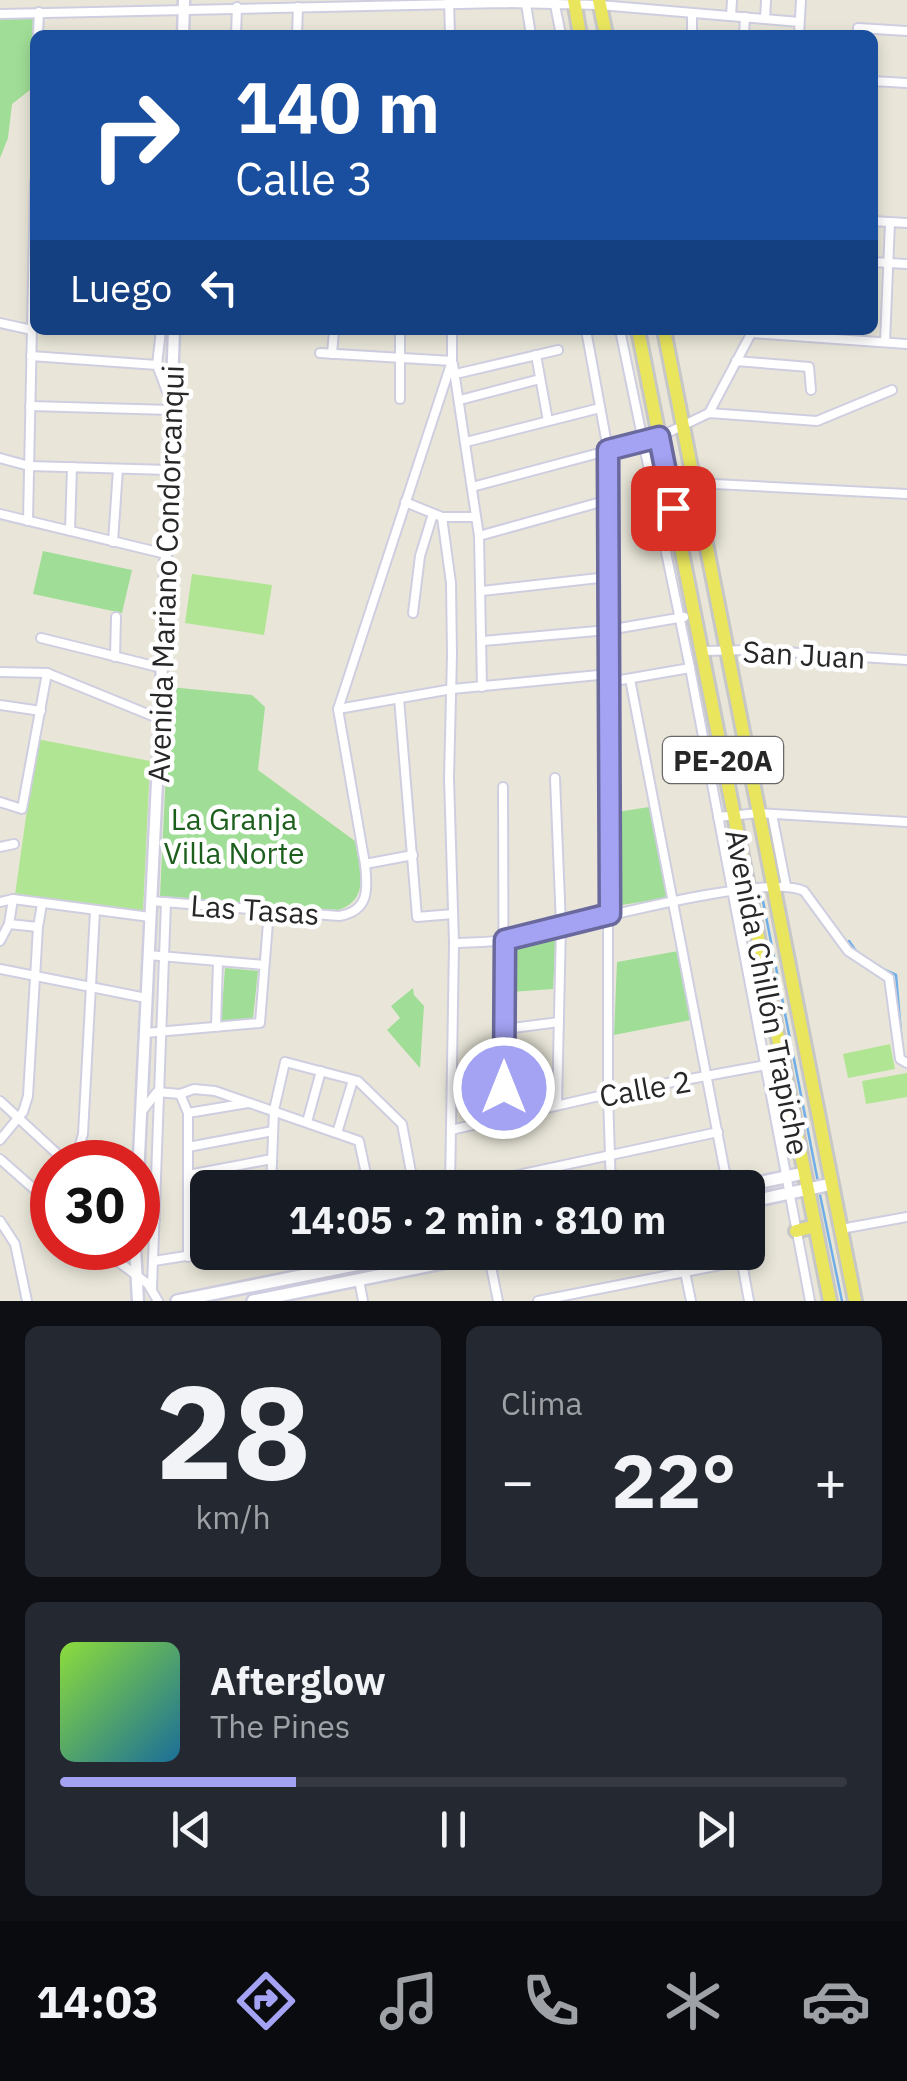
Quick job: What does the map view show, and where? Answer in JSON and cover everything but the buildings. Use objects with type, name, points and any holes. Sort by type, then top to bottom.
[{"type":"main road","points":[[574,2],[579,30]]},
{"type":"main road","points":[[600,2],[605,30]]},
{"type":"main road","name":"Avenida Chillón Trapiche","points":[[639,335],[687,616],[701,652],[710,694],[830,1301]]},
{"type":"main road","name":"Avenida Chillón Trapiche","points":[[665,335],[734,689],[766,814],[784,943],[856,1301]]},
{"type":"main road","points":[[710,694],[734,689]]},
{"type":"main road","points":[[760,948],[784,943]]},
{"type":"main road","points":[[771,1006],[796,1001]]},
{"type":"main road","points":[[765,1181],[804,1174]]},
{"type":"main road","points":[[765,1199],[832,1184]]},
{"type":"main road","points":[[796,1230],[815,1226]]},
{"type":"main road","points":[[177,1301],[320,1270]]},
{"type":"main road","points":[[254,1301],[322,1294],[360,1280],[408,1270]]},
{"type":"street","points":[[675,12],[676,0]]},
{"type":"street","points":[[712,15],[713,0]]},
{"type":"street","points":[[731,16],[732,0]]},
{"type":"street","points":[[765,19],[766,0]]},
{"type":"street","points":[[799,30],[801,0]]},
{"type":"street","points":[[449,2],[450,30]]},
{"type":"street","points":[[554,2],[559,30]]},
{"type":"street","points":[[0,14],[184,4],[237,8],[345,3],[600,2],[800,22]]},
{"type":"street","points":[[183,30],[184,4]]},
{"type":"street","points":[[526,4],[530,30]]},
{"type":"street","points":[[297,30],[298,6]]},
{"type":"street","points":[[236,30],[237,8]]},
{"type":"street","points":[[38,12],[38,30]]},
{"type":"street","points":[[692,13],[692,30]]},
{"type":"street","points":[[744,30],[745,18]]},
{"type":"street","points":[[858,28],[907,31]]},
{"type":"street","points":[[878,81],[907,82]]},
{"type":"street","points":[[878,221],[907,223]]},
{"type":"street","points":[[884,342],[890,222]]},
{"type":"street","points":[[878,262],[907,264]]},
{"type":"street","points":[[0,323],[30,330]]},
{"type":"street","points":[[28,520],[32,335]]},
{"type":"street","points":[[30,406],[171,406],[157,365],[160,335]]},
{"type":"street","name":"Avenida Mariano Condorcanqui","points":[[139,1140],[174,335]]},
{"type":"street","points":[[332,354],[334,335]]},
{"type":"street","points":[[400,335],[400,399]]},
{"type":"street","points":[[452,335],[452,361],[479,536],[482,687]]},
{"type":"street","points":[[587,335],[608,450],[611,1170]]},
{"type":"street","points":[[621,335],[642,442],[687,616],[690,668],[810,1301]]},
{"type":"street","points":[[708,413],[748,335]]},
{"type":"street","points":[[825,335],[907,344]]},
{"type":"street","points":[[460,374],[558,350]]},
{"type":"street","points":[[320,353],[452,361]]},
{"type":"street","points":[[536,355],[548,421]]},
{"type":"street","points":[[31,356],[157,365]]},
{"type":"street","points":[[413,856],[365,864],[338,709],[452,361]]},
{"type":"street","points":[[736,361],[809,367],[811,390]]},
{"type":"street","points":[[460,400],[540,378]]},
{"type":"street","points":[[472,487],[659,437],[708,413],[817,421],[892,390]]},
{"type":"street","points":[[466,442],[600,408]]},
{"type":"street","points":[[0,458],[29,466],[169,470]]},
{"type":"street","points":[[70,531],[72,468]]},
{"type":"street","points":[[114,542],[118,469]]},
{"type":"street","points":[[694,482],[907,494]]},
{"type":"street","points":[[479,536],[608,500]]},
{"type":"street","points":[[405,502],[437,516],[476,517]]},
{"type":"street","points":[[0,514],[166,554]]},
{"type":"street","points":[[413,612],[420,556],[437,516]]},
{"type":"street","points":[[437,516],[451,584],[453,1170]]},
{"type":"street","points":[[482,591],[608,578]]},
{"type":"street","points":[[115,657],[116,616]]},
{"type":"street","points":[[483,641],[608,630],[687,616]]},
{"type":"street","points":[[40,638],[162,668]]},
{"type":"street","name":"San Juan","points":[[701,652],[727,650],[907,660]]},
{"type":"street","points":[[338,709],[452,689],[630,679],[690,668]]},
{"type":"street","points":[[0,672],[48,673],[160,718]]},
{"type":"street","points":[[0,802],[22,809],[48,673]]},
{"type":"street","points":[[630,679],[727,1170]]},
{"type":"street","points":[[399,698],[417,917],[453,914]]},
{"type":"street","points":[[0,705],[41,711]]},
{"type":"street","points":[[555,778],[560,926],[558,1104]]},
{"type":"street","points":[[503,787],[504,1118]]},
{"type":"street","points":[[718,817],[766,814],[907,822]]},
{"type":"street","points":[[0,847],[14,844]]},
{"type":"street","name":"Las Tasas","points":[[151,901],[339,916],[359,909],[365,900],[365,864]]},
{"type":"street","points":[[454,943],[505,940],[610,914],[794,886],[804,892],[848,951],[890,978],[900,1059],[907,1063]]},
{"type":"street","points":[[0,941],[10,924],[13,899]]},
{"type":"street","points":[[0,902],[13,899],[150,917]]},
{"type":"street","points":[[156,1140],[166,902]]},
{"type":"street","points":[[0,1140],[19,1118],[28,1096],[42,904]]},
{"type":"street","points":[[144,1033],[260,1023],[269,910]]},
{"type":"street","points":[[81,1140],[96,911]]},
{"type":"street","points":[[10,924],[38,927]]},
{"type":"street","points":[[148,955],[264,966]]},
{"type":"street","points":[[216,1027],[218,961]]},
{"type":"street","points":[[0,969],[146,998]]},
{"type":"street","points":[[895,1019],[907,1019]]},
{"type":"street","points":[[505,1029],[559,1022]]},
{"type":"street","points":[[271,1170],[274,1110],[285,1062],[353,1080],[402,1124],[411,1170]]},
{"type":"street","name":"Calle 2","points":[[451,1130],[558,1104],[782,1062]]},
{"type":"street","points":[[306,1122],[321,1072]]},
{"type":"street","points":[[337,1132],[353,1080]]},
{"type":"street","points":[[142,1082],[180,1094],[194,1089],[214,1091],[337,1132],[359,1141],[365,1170]]},
{"type":"street","points":[[140,1113],[157,1087]]},
{"type":"street","points":[[160,1260],[188,1257],[188,1113],[180,1094]]},
{"type":"street","points":[[0,1102],[42,1140]]},
{"type":"street","points":[[188,1113],[253,1102]]},
{"type":"street","points":[[188,1148],[273,1131]]},
{"type":"street","points":[[540,1170],[718,1132]]},
{"type":"street","points":[[0,1158],[30,1185]]},
{"type":"street","points":[[188,1175],[272,1160]]},
{"type":"street","points":[[842,1229],[907,1217]]},
{"type":"street","points":[[0,1222],[16,1244],[27,1301]]},
{"type":"street","points":[[127,1270],[152,1288]]},
{"type":"street","points":[[136,1270],[138,1301]]},
{"type":"street","points":[[153,1270],[152,1288],[158,1301]]},
{"type":"street","points":[[387,1270],[388,1274]]},
{"type":"street","points":[[493,1270],[498,1301]]},
{"type":"street","points":[[538,1301],[692,1270]]},
{"type":"street","points":[[743,1270],[749,1301]]},
{"type":"street","points":[[685,1272],[691,1301]]},
{"type":"street","points":[[360,1280],[363,1301]]},
{"type":"green space","points":[[0,19],[33,19],[30,90],[12,104],[8,138],[0,158]]},
{"type":"green space","points":[[43,551],[132,570],[122,613],[33,594]]},
{"type":"green space","points":[[192,574],[272,585],[264,635],[185,623]]},
{"type":"green space","name":"La Granja Villa Norte","points":[[170,687],[252,695],[265,707],[258,770],[355,841],[361,882],[355,899],[348,905],[338,910],[160,896]]},
{"type":"green space","points":[[37,739],[150,761],[143,912],[15,895]]},
{"type":"green space","points":[[649,807],[667,898],[615,906],[617,812]]},
{"type":"green space","points":[[556,932],[553,989],[511,992],[510,943]]},
{"type":"green space","points":[[678,951],[691,1020],[614,1035],[617,962]]},
{"type":"green space","points":[[225,968],[258,971],[253,1018],[221,1022]]},
{"type":"green space","points":[[413,988],[424,1006],[420,1068],[387,1030],[400,1018],[391,1006]]},
{"type":"green space","points":[[890,1044],[895,1069],[848,1078],[843,1054]]},
{"type":"green space","points":[[907,1073],[907,1097],[866,1104],[862,1081]]},
{"type":"waterway","points":[[762,896],[818,1182]]},
{"type":"waterway","points":[[849,941],[858,954]]},
{"type":"waterway","points":[[881,968],[896,975],[902,1045]]},
{"type":"waterway","points":[[819,1190],[842,1301]]},
{"type":"route","points":[[504,1088],[505,940],[610,914],[608,450],[659,437],[673,508]]}]
